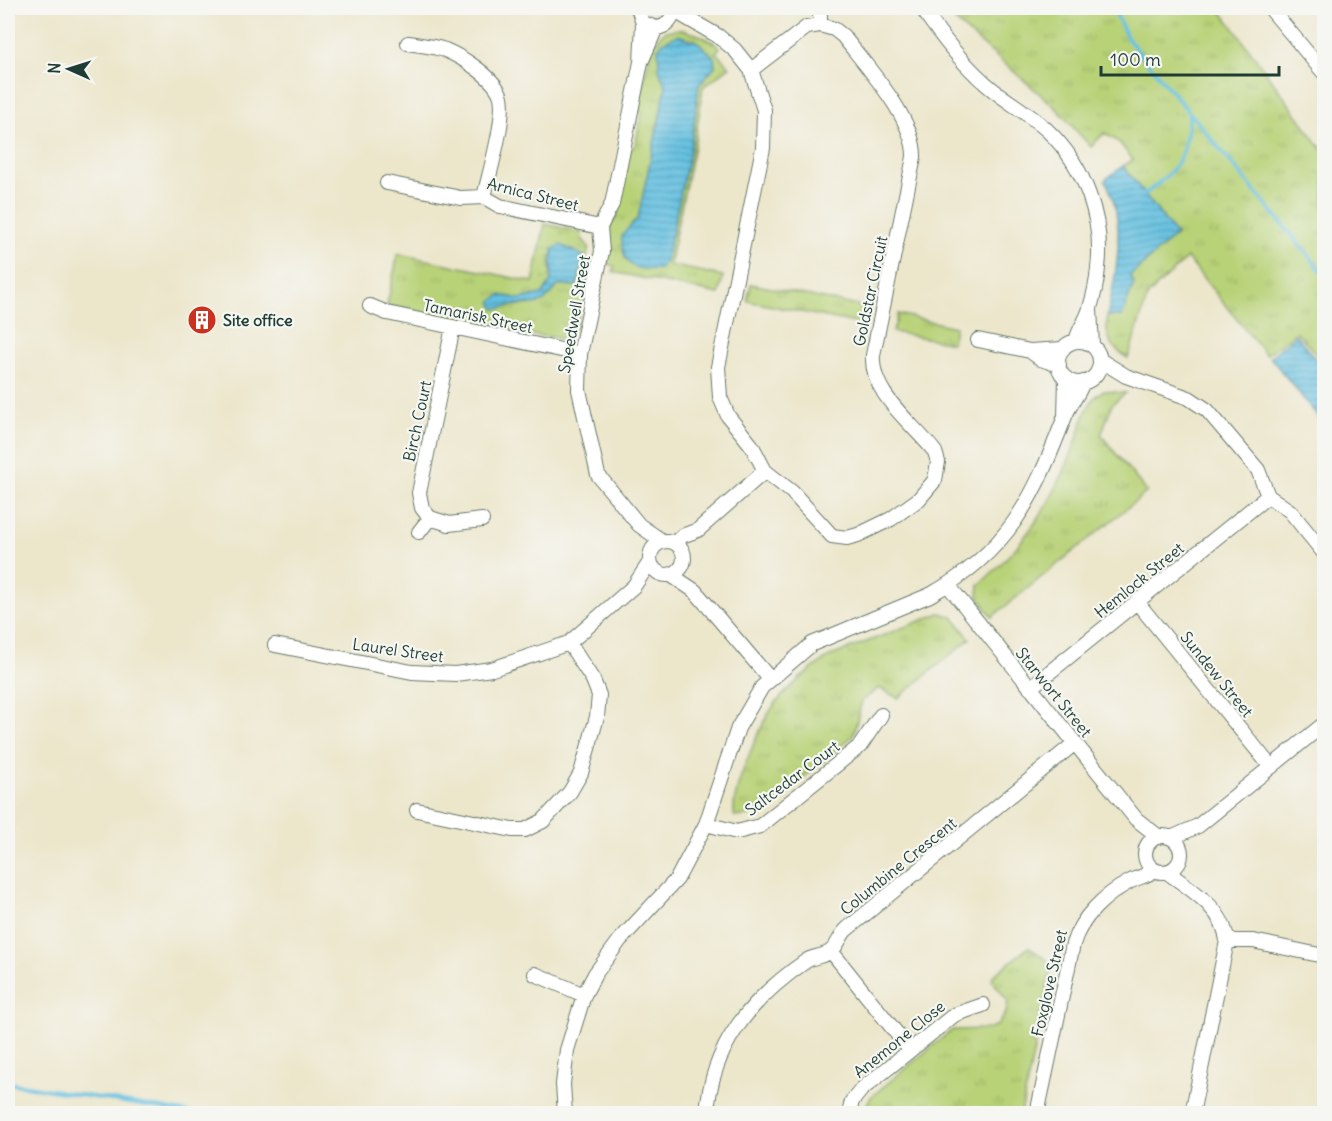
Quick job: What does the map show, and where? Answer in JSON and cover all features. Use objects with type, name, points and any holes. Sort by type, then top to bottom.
[{"type":"street","points":[[922,8],[944,39],[985,83],[1047,130],[1059,142],[1080,175],[1098,230],[1098,267],[1090,310],[1092,345],[1100,360],[1126,376],[1189,398],[1207,410],[1258,470],[1268,496],[1290,512],[1324,554]]},
{"type":"street","points":[[1270,8],[1324,73]]},
{"type":"street","name":"Speedwell Street","points":[[673,9],[645,17],[641,62],[612,204],[600,227],[602,251],[580,354],[579,390],[595,467],[602,482],[639,525],[676,551]]},
{"type":"street","name":"Goldstar Circuit","points":[[673,9],[726,42],[751,70],[761,95],[765,135],[717,375],[720,397],[728,416],[752,446],[765,471],[792,492],[827,533],[847,538],[891,519],[919,499],[933,485],[938,468],[935,452],[880,387],[873,372],[873,355],[914,158],[913,138],[905,120],[843,36],[820,20],[807,27],[751,70]]},
{"type":"street","name":"Goldstar Circuit","points":[[645,17],[696,25]]},
{"type":"street","points":[[408,43],[444,50],[456,56],[490,80],[499,92],[501,116],[484,197]]},
{"type":"street","name":"Arnica Street","points":[[387,183],[460,198],[484,197],[500,206],[600,227]]},
{"type":"street","name":"Tamarisk Street","points":[[370,306],[387,313],[580,354]]},
{"type":"street","points":[[1076,341],[1078,330],[1090,310]]},
{"type":"street","name":"Birch Court","points":[[430,518],[422,507],[419,493],[453,327]]},
{"type":"street","points":[[978,340],[1030,351],[1063,349],[1076,341],[1092,345]]},
{"type":"street","points":[[1063,349],[1059,365],[1066,378],[1065,416]]},
{"type":"street","points":[[1030,351],[1041,359],[1059,365]]},
{"type":"street","points":[[1096,375],[1100,360]]},
{"type":"street","points":[[565,1113],[563,1084],[567,1050],[584,995],[613,948],[669,890],[706,824],[738,728],[755,698],[770,679],[812,644],[899,609],[948,585],[988,553],[1019,517],[1044,472],[1065,416],[1083,382],[1096,375],[1115,378],[1126,376]]},
{"type":"street","points":[[1066,378],[1083,382]]},
{"type":"street","points":[[695,591],[693,581],[676,551],[765,471]]},
{"type":"street","name":"Hemlock Street","points":[[1030,688],[1268,496]]},
{"type":"street","points":[[419,532],[430,518],[449,524],[482,520]]},
{"type":"street","name":"Speedwell Street","points":[[639,525],[650,556],[665,575]]},
{"type":"street","name":"Laurel Street","points":[[275,645],[384,668],[455,674],[492,669],[569,643],[634,586],[650,556],[676,551]]},
{"type":"street","name":"Laurel Street","points":[[634,586],[665,575],[676,551]]},
{"type":"street","points":[[665,575],[695,591],[770,679]]},
{"type":"street","name":"Starwort Street","points":[[948,585],[1156,845]]},
{"type":"street","name":"Sundew Street","points":[[1137,602],[1271,767]]},
{"type":"street","points":[[417,810],[519,831],[532,828],[543,821],[578,779],[598,710],[596,687],[569,643]]},
{"type":"street","name":"Saltcedar Court","points":[[706,824],[738,832],[760,826],[860,746],[881,715]]},
{"type":"street","points":[[1156,845],[1198,826],[1324,724]]},
{"type":"street","name":"Columbine Crescent","points":[[707,1113],[716,1064],[724,1045],[742,1018],[804,962],[831,951],[847,929],[1075,743]]},
{"type":"street","points":[[1180,855],[1198,826]]},
{"type":"street","points":[[1156,845],[1180,855],[1192,887],[1222,924],[1227,941],[1192,1113]]},
{"type":"street","points":[[1156,845],[1161,871],[1192,887]]},
{"type":"street","name":"Foxglove Street","points":[[1037,1113],[1076,935],[1090,913],[1130,881],[1156,845]]},
{"type":"street","name":"Foxglove Street","points":[[1130,881],[1161,871],[1180,855]]},
{"type":"street","points":[[1227,941],[1253,940],[1324,956]]},
{"type":"street","points":[[831,951],[910,1050]]},
{"type":"street","points":[[535,974],[584,995]]},
{"type":"street","name":"Anemone Close","points":[[849,1113],[852,1101],[862,1089],[910,1050],[954,1015],[982,1005]]},
{"type":"green space","points":[[945,8],[1200,8],[1202,10],[1219,8],[1324,152],[1324,363],[1297,332],[1266,355],[1187,258],[1148,295],[1128,358],[1117,350],[1108,335],[1107,316],[1122,316],[1134,283],[1130,276],[1176,235],[1123,166],[1133,160],[1119,142],[1104,133],[1091,147],[1055,107],[954,20]]},
{"type":"green space","points":[[679,29],[706,38],[720,47],[716,53],[730,67],[703,87],[695,141],[669,265],[723,276],[719,294],[613,272],[615,266],[607,264],[609,229],[617,212],[630,149],[635,146],[642,113],[638,109],[650,55],[659,37],[670,30]],"holes":[[[715,66],[699,85],[691,146],[666,261],[631,224],[638,218],[666,87],[659,69]]]},
{"type":"green space","points":[[545,224],[581,232],[582,239],[589,247],[585,265],[590,268],[576,328],[565,339],[509,332],[506,326],[474,320],[470,324],[387,305],[398,254],[533,282]],"holes":[[[575,251],[578,255],[577,286],[559,285],[540,299],[523,305],[513,303],[500,295],[520,299],[543,294],[551,281],[550,256]]]},
{"type":"green space","points":[[751,284],[869,308],[866,325],[747,301]]},
{"type":"green space","points":[[898,314],[955,327],[952,343],[893,332]]},
{"type":"green space","points":[[1103,391],[1126,393],[1112,404],[1101,435],[1147,492],[992,617],[978,596],[979,585],[1025,537],[1048,503],[1067,464],[1089,406],[1092,400]]},
{"type":"green space","points":[[940,613],[953,617],[970,639],[898,698],[879,688],[862,701],[853,736],[763,811],[754,815],[735,817],[736,793],[754,742],[769,713],[787,691],[831,656]]},
{"type":"green space","points":[[1029,947],[1052,964],[1021,1113],[862,1113],[871,1097],[952,1030],[988,1029],[998,1025],[1006,1013],[1008,1001],[992,980],[993,976]]},
{"type":"water","points":[[678,35],[698,42],[714,57],[715,66],[699,85],[691,146],[666,261],[660,269],[642,269],[630,264],[626,259],[623,253],[622,235],[638,218],[666,87],[659,69],[658,48],[664,41]]},
{"type":"water","points":[[1123,166],[1176,235],[1130,276],[1134,283],[1122,316],[1107,316],[1117,265],[1118,229],[1112,196],[1105,180]]},
{"type":"water","points":[[561,245],[584,256],[577,286],[559,285],[539,303],[495,309],[491,302],[500,295],[520,299],[543,294],[551,281],[553,249]]},
{"type":"water","points":[[1296,335],[1324,369],[1324,424],[1270,357]]},
{"type":"waterway","points":[[1113,8],[1128,39],[1324,274]]},
{"type":"waterway","points":[[1145,194],[1166,177],[1178,161],[1185,143],[1189,116]]},
{"type":"waterway","points":[[8,1083],[196,1114]]},
{"type":"place","name":"Site office","points":[[202,320]]}]
